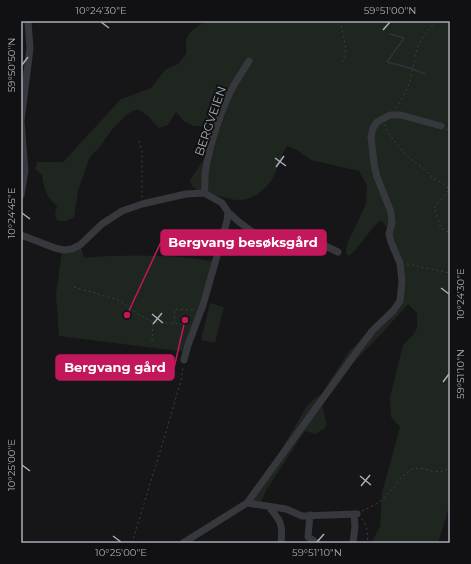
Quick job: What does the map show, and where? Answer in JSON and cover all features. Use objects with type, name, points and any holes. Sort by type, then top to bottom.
[{"type":"street","points":[[21,195],[25,171],[22,155],[21,121],[30,48],[28,21]]},
{"type":"street","name":"BERGVEIEN","points":[[204,192],[206,185],[205,170],[226,103],[249,61]]},
{"type":"street","points":[[183,543],[247,503],[363,342],[393,311],[400,301],[402,281],[400,263],[389,234],[392,223],[391,212],[377,177],[371,137],[373,128],[377,122],[390,115],[401,115],[441,126]]},
{"type":"street","points":[[21,235],[54,248],[64,250],[72,249],[80,245],[102,224],[122,211],[142,204],[186,194],[204,192],[222,203],[228,212],[262,239],[273,244],[288,246],[320,243],[338,252]]},
{"type":"street","points":[[184,360],[201,311],[227,221],[228,212]]},
{"type":"street","points":[[247,503],[286,509],[302,516],[355,514],[353,543]]},
{"type":"street","points":[[269,507],[282,524],[281,543]]},
{"type":"street","points":[[310,515],[308,537],[317,543]]},
{"type":"path","points":[[340,21],[346,50],[342,62]]},
{"type":"path","points":[[436,21],[419,43],[408,86],[401,101],[385,124],[387,132],[405,154],[424,168],[434,179],[444,184],[449,190],[439,200],[434,208],[441,228],[450,233]]},
{"type":"path","points":[[139,141],[142,150],[142,204]]},
{"type":"path","points":[[400,263],[450,273]]},
{"type":"path","points":[[74,287],[121,301],[138,314],[153,322],[182,324]]},
{"type":"path","points":[[174,324],[175,309],[201,311]]},
{"type":"path","points":[[152,342],[153,322]]},
{"type":"path","points":[[132,543],[181,380],[184,360]]},
{"type":"path","points":[[355,514],[382,500],[405,474],[414,469],[436,473],[450,468]]},
{"type":"path","points":[[355,514],[365,520],[368,543]]},
{"type":"shaded area","points":[[206,21],[450,21],[450,504],[438,543],[371,543],[380,527],[382,493],[400,427],[391,417],[390,397],[403,345],[413,335],[417,328],[417,313],[408,304],[355,361],[322,406],[327,425],[324,429],[315,434],[305,431],[267,489],[261,502],[250,502],[307,406],[315,398],[321,395],[349,351],[380,323],[398,301],[402,269],[388,229],[381,220],[349,256],[346,253],[348,242],[366,204],[367,185],[359,171],[311,160],[297,150],[287,146],[271,181],[262,191],[247,199],[236,200],[225,198],[195,188],[191,184],[190,180],[208,153],[218,134],[211,129],[193,126],[184,121],[176,112],[168,125],[159,128],[148,116],[138,109],[127,114],[114,127],[99,148],[90,157],[78,191],[74,217],[66,221],[57,221],[55,213],[57,206],[50,200],[46,192],[42,175],[35,169],[37,162],[63,162],[121,99],[151,88],[166,69],[178,64],[186,54],[187,37],[194,29]]},
{"type":"shaded area","points":[[81,247],[84,258],[148,256],[181,257],[213,261],[185,352],[59,336],[56,294],[62,252]]},
{"type":"shaded area","points":[[210,303],[224,307],[215,343],[201,340]]},
{"type":"waterway","points":[[390,34],[404,38],[387,62],[410,68],[425,74]]},
{"type":"place","name":"Bergvang besøksgård","points":[[127,315]]},
{"type":"place","name":"Bergvang gård","points":[[185,320]]}]
